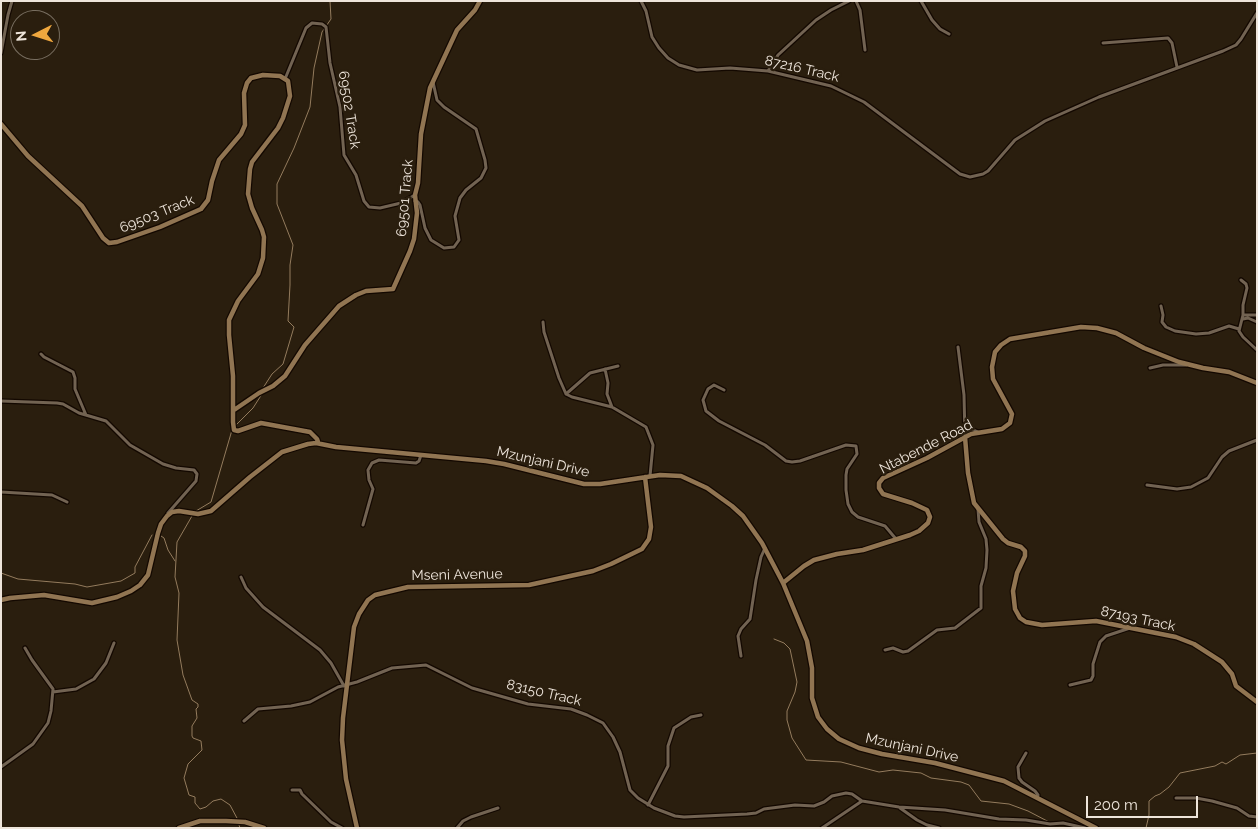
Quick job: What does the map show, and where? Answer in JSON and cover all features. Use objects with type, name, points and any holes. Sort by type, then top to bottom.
[{"type":"street","points":[[1,53],[12,1]]},
{"type":"street","name":"69501 Track","points":[[234,410],[251,397],[273,386],[285,376],[305,345],[340,306],[356,295],[366,291],[393,288],[414,239],[417,213],[415,195],[418,183],[421,134],[425,106],[433,79],[457,30],[475,10],[480,1]]},
{"type":"street","name":"87216 Track","points":[[641,1],[646,11],[652,37],[668,58],[679,65],[697,70],[730,68],[768,71],[831,86],[847,92],[864,102],[960,174],[970,177],[988,171],[1015,140],[1045,121],[1099,97],[1177,67]]},
{"type":"street","points":[[768,71],[778,55],[816,20],[849,1]]},
{"type":"street","points":[[856,1],[860,10],[865,50]]},
{"type":"street","points":[[921,1],[932,20],[940,29],[949,34]]},
{"type":"street","points":[[1103,43],[1168,38],[1174,47],[1177,67],[1236,45],[1242,39],[1257,13]]},
{"type":"street","name":"69502 Track","points":[[285,79],[303,31],[309,24],[319,23],[326,27],[328,52],[341,114],[344,155],[356,175],[366,205],[374,208],[385,208],[401,203],[415,195]]},
{"type":"street","name":"69503 Track","points":[[1,124],[32,160],[82,206],[103,238],[109,243],[117,242],[201,210],[208,200],[219,160],[241,134],[245,125],[244,93],[247,83],[257,75],[280,76],[285,79]]},
{"type":"street","points":[[285,79],[288,81],[290,90],[285,114],[278,128],[252,162],[250,169],[248,194],[264,238],[263,258],[258,274],[238,300],[229,320],[233,422],[236,431],[243,431],[256,424],[267,423],[310,432],[317,439],[318,442],[316,443]]},
{"type":"street","points":[[415,202],[418,202],[420,205],[424,228],[431,240],[444,248],[454,247],[459,240],[455,216],[460,198],[463,193],[481,178],[486,168],[477,130],[449,112],[437,100],[433,79]]},
{"type":"street","points":[[1241,280],[1246,284],[1247,288],[1243,305],[1243,317],[1239,329],[1243,337],[1257,350]]},
{"type":"street","points":[[1161,306],[1162,322],[1166,327],[1175,331],[1196,334],[1209,333],[1229,326],[1239,329]]},
{"type":"street","points":[[1243,317],[1257,315]]},
{"type":"street","points":[[1243,317],[1257,322]]},
{"type":"street","points":[[543,322],[544,332],[566,394],[612,407],[646,428],[653,445],[648,477]]},
{"type":"street","name":"Ntabende Road","points":[[783,584],[814,560],[863,550],[915,533],[925,526],[929,521],[930,514],[918,505],[883,494],[878,486],[881,480],[966,437],[978,432],[1002,429],[1011,421],[1010,410],[993,378],[992,367],[996,352],[1010,338],[1081,326],[1097,328],[1116,333],[1156,354],[1192,366],[1229,372],[1257,383]]},
{"type":"street","points":[[958,347],[964,395],[966,437]]},
{"type":"street","points":[[41,354],[74,372],[75,389],[86,415]]},
{"type":"street","points":[[1150,368],[1163,365],[1192,366]]},
{"type":"street","points":[[566,394],[584,376],[618,366]]},
{"type":"street","points":[[605,369],[608,383],[607,394],[612,407]]},
{"type":"street","points":[[724,390],[714,385],[708,389],[703,403],[706,411],[719,421],[765,445],[788,462],[800,461],[850,444],[858,448],[847,469],[845,481],[848,504],[858,517],[885,526],[896,539]]},
{"type":"street","points":[[1,402],[57,403],[106,421],[130,445],[163,464],[196,472],[196,481],[192,487],[172,508],[161,524],[148,574],[140,585],[117,597],[92,603],[44,595],[1,600]]},
{"type":"street","points":[[964,423],[969,428],[978,432]]},
{"type":"street","name":"87193 Track","points":[[966,437],[971,491],[978,509],[1003,539],[1008,543],[1021,547],[1025,551],[1013,591],[1017,615],[1023,620],[1042,625],[1096,621],[1165,634],[1202,649],[1222,662],[1232,674],[1236,686],[1257,702]]},
{"type":"street","points":[[1146,485],[1178,489],[1191,486],[1208,478],[1222,457],[1229,451],[1257,440]]},
{"type":"street","name":"Mzunjani Drive","points":[[167,516],[172,512],[178,511],[198,514],[212,511],[250,477],[282,452],[316,443],[336,447],[422,454],[504,464],[584,484],[617,482],[648,477],[681,476],[707,488],[743,516],[753,528],[783,584],[807,641],[812,658],[812,698],[818,717],[839,739],[859,748],[882,754],[935,763],[1004,781],[1093,828]]},
{"type":"street","points":[[363,525],[373,489],[369,480],[368,470],[372,464],[380,460],[416,463],[422,454]]},
{"type":"street","name":"Mseni Avenue","points":[[357,828],[346,779],[342,740],[345,685],[354,627],[359,614],[368,600],[375,595],[408,587],[529,585],[593,571],[611,564],[642,549],[649,540],[648,477]]},
{"type":"street","points":[[1,492],[52,496],[67,502]]},
{"type":"street","points":[[885,650],[893,648],[908,652],[937,630],[955,628],[981,608],[987,550],[986,539],[979,522],[978,509]]},
{"type":"street","points":[[741,656],[738,636],[741,629],[750,619],[756,580],[765,548]]},
{"type":"street","points":[[242,577],[246,588],[263,607],[320,650],[345,685]]},
{"type":"street","points":[[1070,686],[1091,680],[1093,664],[1100,642],[1106,636],[1130,628]]},
{"type":"street","points":[[53,692],[76,689],[94,679],[106,663],[114,643]]},
{"type":"street","points":[[1,767],[33,744],[44,729],[51,711],[53,692],[51,686],[25,648]]},
{"type":"street","name":"83150 Track","points":[[244,721],[258,709],[285,707],[310,702],[338,687],[392,668],[426,665],[472,688],[528,704],[580,712],[597,720],[606,726],[615,741],[623,760],[630,790],[648,805],[684,817],[756,813],[764,809],[795,805],[814,806],[840,793],[852,794],[862,801],[899,807],[945,810],[999,819],[1026,820],[1052,824],[1063,823],[1085,828]]},
{"type":"street","points":[[648,805],[668,766],[668,746],[674,728],[691,717],[701,715]]},
{"type":"street","points":[[1026,753],[1018,767],[1018,778],[1035,791],[1038,795],[1037,798]]},
{"type":"street","points":[[292,790],[300,790],[330,822],[342,828]]},
{"type":"street","points":[[1176,798],[1196,798],[1212,801],[1237,808],[1249,816],[1257,817]]},
{"type":"street","points":[[822,828],[862,801]]},
{"type":"street","points":[[899,807],[917,820],[939,828]]},
{"type":"street","points":[[457,828],[463,821],[471,817],[498,808]]},
{"type":"street","points":[[180,828],[200,821],[245,822],[264,828]]},
{"type":"waterway","points":[[263,388],[272,374],[283,364],[294,327],[288,321],[290,265],[293,245],[277,204],[277,184],[310,107],[314,68],[322,32],[331,19],[330,1]]},
{"type":"waterway","points":[[235,426],[253,408],[262,394]]},
{"type":"waterway","points":[[196,511],[211,502],[232,430]]},
{"type":"waterway","points":[[192,516],[177,542],[175,577],[179,593],[177,640],[183,675],[192,700],[198,704],[196,709],[197,718],[192,726],[192,736],[201,741],[202,750],[188,764],[184,778],[189,795],[195,797],[195,803],[200,809],[213,801],[221,799],[230,805],[238,820]]},
{"type":"waterway","points":[[1,573],[18,579],[75,584],[87,587],[121,581],[135,573],[135,567],[152,535]]},
{"type":"waterway","points":[[161,536],[164,538],[168,550],[175,561]]},
{"type":"waterway","points":[[774,639],[784,643],[790,649],[797,682],[787,711],[787,720],[792,738],[806,760],[841,762],[879,772],[893,770],[921,773],[931,778],[961,782],[969,785],[981,801],[1009,804],[1051,823]]},
{"type":"waterway","points":[[1146,828],[1149,815],[1149,801],[1169,787],[1180,773],[1215,766],[1222,762],[1226,764],[1240,755],[1257,753]]}]
